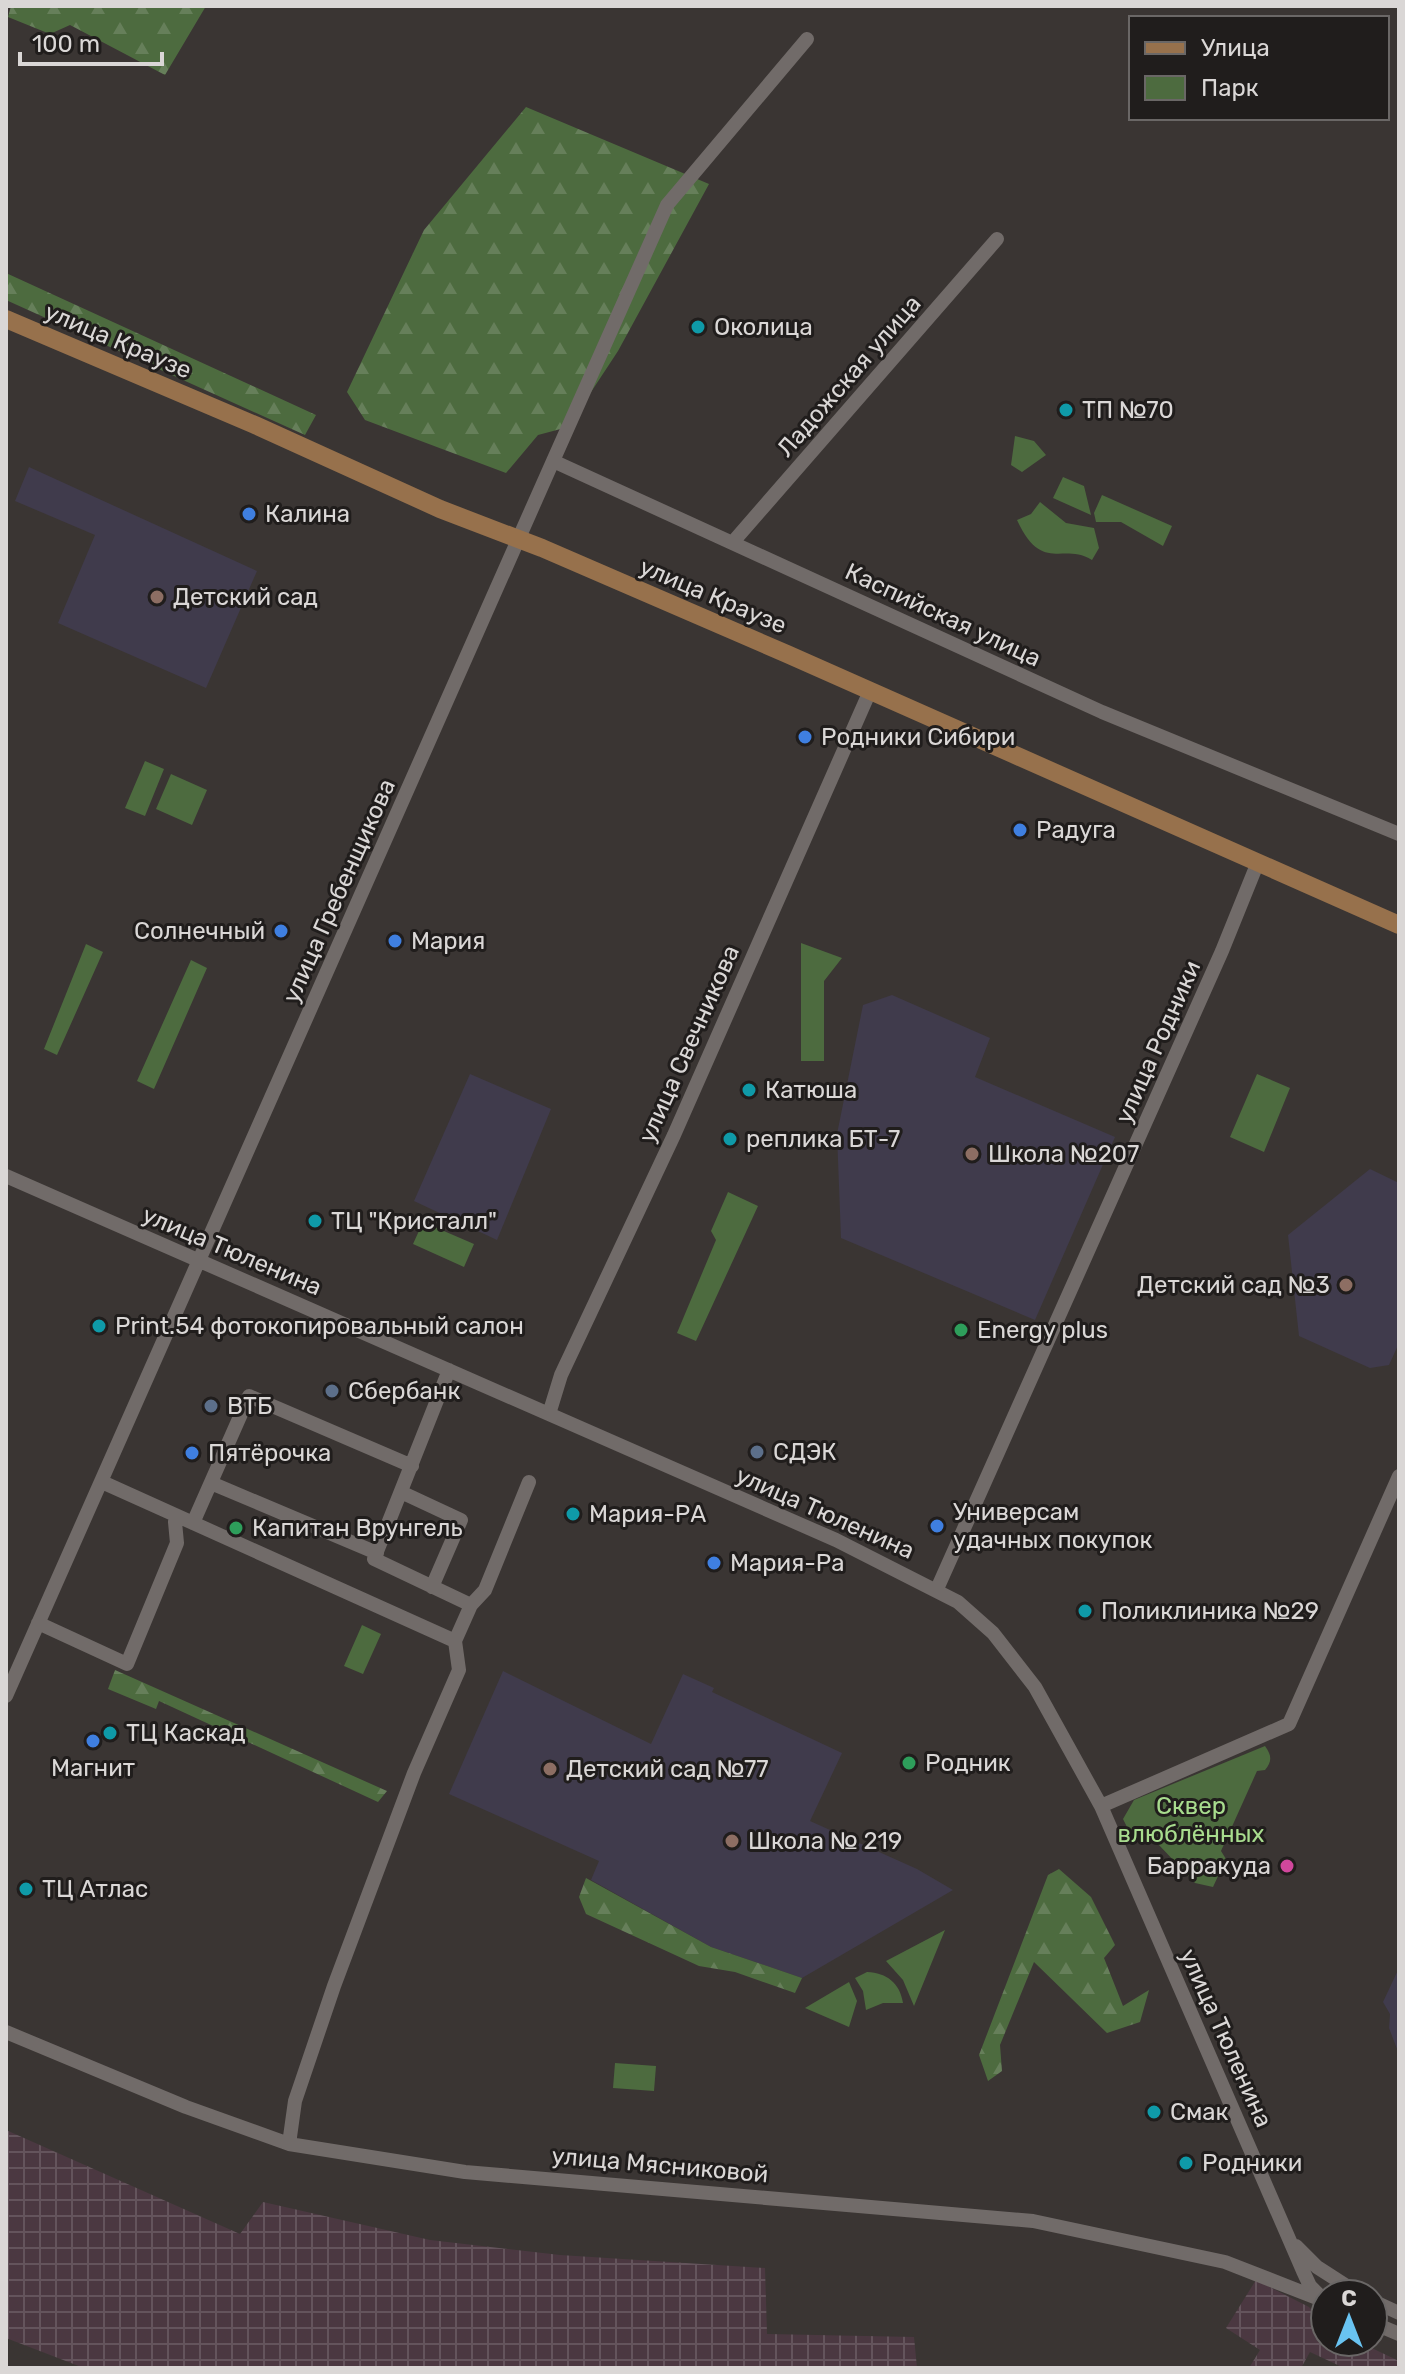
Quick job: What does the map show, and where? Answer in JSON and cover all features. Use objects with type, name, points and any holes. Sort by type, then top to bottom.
[{"type":"main road","name":"улица Краузе","points":[[6,319],[870,691],[1399,925]]},
{"type":"street","points":[[517,539],[667,205],[807,39]]},
{"type":"street","name":"Ладожская улица","points":[[733,542],[997,239]]},
{"type":"street","name":"Каспийская улица","points":[[553,461],[1102,712],[1399,834]]},
{"type":"street","name":"улица Гребенщикова","points":[[6,1696],[517,539]]},
{"type":"street","name":"улица Свечникова","points":[[549,1414],[561,1375],[674,1135],[870,691]]},
{"type":"street","name":"улица Родники","points":[[937,1589],[1222,951],[1258,862]]},
{"type":"street","name":"улица Тюленина","points":[[6,1176],[549,1414],[937,1589],[993,1633],[1035,1687],[1101,1806],[1293,2242]]},
{"type":"street","points":[[449,1370],[403,1493],[374,1559],[471,1605]]},
{"type":"street","points":[[193,1523],[249,1396],[412,1466]]},
{"type":"street","points":[[1101,1806],[1289,1724],[1399,1476]]},
{"type":"street","points":[[102,1482],[455,1641]]},
{"type":"street","points":[[289,2144],[295,2101],[334,1986],[414,1773],[459,1670],[455,1641],[471,1605],[485,1590],[529,1482]]},
{"type":"street","points":[[211,1483],[377,1553]]},
{"type":"street","points":[[403,1493],[461,1520],[432,1587]]},
{"type":"street","points":[[38,1623],[127,1664],[177,1543],[175,1522]]},
{"type":"street","name":"улица Мясниковой","points":[[6,2032],[186,2107],[289,2144],[465,2172],[1033,2221],[1225,2262],[1309,2295]]},
{"type":"street","points":[[1293,2242],[1317,2267],[1334,2278]]},
{"type":"street","name":"улица Мясниковой","points":[[1293,2242],[1309,2283]]},
{"type":"shaded area","name":"Детский сад","points":[[29,467],[257,571],[206,688],[58,623],[95,535],[15,501]]},
{"type":"shaded area","name":"Школа №207","points":[[892,995],[990,1038],[975,1077],[1115,1137],[1035,1320],[841,1238],[837,1134],[863,1005]]},
{"type":"shaded area","points":[[470,1074],[551,1109],[497,1240],[414,1201]]},
{"type":"shaded area","name":"Детский сад №3","points":[[1370,1169],[1399,1183],[1399,1343],[1389,1365],[1370,1368],[1299,1336],[1288,1235]]},
{"type":"shaded area","name":"Школа № 219","points":[[503,1671],[651,1744],[683,1674],[714,1688],[712,1692],[842,1753],[810,1821],[917,1869],[953,1890],[802,1978],[711,1947],[591,1880],[599,1861],[449,1794]]},
{"type":"shaded area","points":[[1399,1968],[1399,2054],[1389,2028],[1390,2014],[1383,2002]]},
{"type":"shaded area","points":[[6,2130],[240,2234],[263,2202],[430,2240],[560,2255],[765,2268],[767,2334],[914,2337],[917,2368],[84,2368],[6,2338]]},
{"type":"shaded area","points":[[1256,2280],[1309,2307],[1309,2354],[1301,2368],[1249,2368],[1260,2350],[1226,2328]]},
{"type":"shaded area","points":[[1389,2356],[1399,2361],[1399,2368],[1344,2368],[1323,2358]]},
{"type":"green space","points":[[11,6],[206,6],[165,75],[70,25],[50,34],[8,17]]},
{"type":"green space","points":[[526,107],[709,184],[618,351],[568,427],[538,435],[506,473],[365,420],[347,392],[424,230]]},
{"type":"green space","points":[[6,273],[316,415],[305,435],[6,300]]},
{"type":"green space","points":[[1015,436],[1034,441],[1046,455],[1022,472],[1011,465]]},
{"type":"green space","points":[[1063,477],[1084,486],[1091,515],[1053,498]]},
{"type":"green space","points":[[1102,495],[1172,526],[1163,546],[1121,522],[1096,522],[1094,513]]},
{"type":"green space","points":[[1040,502],[1066,523],[1094,528],[1099,548],[1092,560],[1081,555],[1044,552],[1026,536],[1017,520],[1031,514]]},
{"type":"green space","points":[[145,761],[164,769],[145,816],[125,808]]},
{"type":"green space","points":[[171,774],[207,790],[192,825],[156,809]]},
{"type":"green space","points":[[801,943],[842,958],[824,981],[824,1061],[801,1061]]},
{"type":"green space","points":[[86,944],[103,952],[57,1055],[44,1049]]},
{"type":"green space","points":[[191,960],[207,968],[154,1089],[137,1081]]},
{"type":"green space","points":[[1257,1074],[1290,1088],[1264,1152],[1230,1137]]},
{"type":"green space","points":[[728,1192],[758,1206],[696,1341],[677,1333],[716,1240],[711,1231]]},
{"type":"green space","points":[[423,1222],[474,1244],[464,1267],[413,1244]]},
{"type":"green space","points":[[362,1625],[381,1634],[363,1674],[344,1666]]},
{"type":"green space","points":[[115,1670],[387,1791],[378,1802],[159,1701],[156,1709],[108,1689]]},
{"type":"green space","name":"Сквер влюблённых","points":[[1265,1746],[1270,1756],[1269,1764],[1265,1770],[1257,1771],[1221,1851],[1226,1859],[1213,1887],[1195,1883],[1158,1844],[1129,1831],[1123,1819],[1134,1800]]},
{"type":"green space","points":[[1059,1869],[1091,1897],[1115,1945],[1104,1958],[1123,2006],[1149,1990],[1140,2022],[1107,2033],[1034,1962],[1000,2045],[1002,2071],[988,2081],[979,2055],[1048,1875]]},
{"type":"green space","points":[[586,1878],[711,1947],[802,1978],[795,1993],[735,1972],[699,1966],[586,1914],[579,1897]]},
{"type":"green space","points":[[945,1930],[914,2006],[903,1980],[886,1961]]},
{"type":"green space","points":[[867,1972],[881,1974],[891,1980],[899,1990],[903,2003],[883,2003],[866,2010],[863,1991],[855,1978]]},
{"type":"green space","points":[[849,1982],[857,2001],[849,2027],[805,2008]]},
{"type":"green space","points":[[615,2063],[656,2066],[654,2091],[613,2088]]},
{"type":"place","name":"Околица","points":[[698,327]]},
{"type":"place","name":"ТП №70","points":[[1066,410]]},
{"type":"place","name":"Калина","points":[[249,514]]},
{"type":"place","name":"Детский сад","points":[[157,597]]},
{"type":"place","name":"Родники Сибири","points":[[805,737]]},
{"type":"place","name":"Радуга","points":[[1020,830]]},
{"type":"place","name":"Солнечный","points":[[281,931]]},
{"type":"place","name":"Мария","points":[[395,941]]},
{"type":"place","name":"Катюша","points":[[749,1090]]},
{"type":"place","name":"реплика БТ-7","points":[[730,1139]]},
{"type":"place","name":"Школа №207","points":[[972,1154]]},
{"type":"place","name":"ТЦ \"Кристалл\"","points":[[315,1221]]},
{"type":"place","name":"Детский сад №3","points":[[1346,1285]]},
{"type":"place","name":"Print.54 фотокопировальный салон","points":[[99,1326]]},
{"type":"place","name":"Energy plus","points":[[961,1330]]},
{"type":"place","name":"Сбербанк","points":[[332,1391]]},
{"type":"place","name":"ВТБ","points":[[211,1406]]},
{"type":"place","name":"СДЭК","points":[[757,1452]]},
{"type":"place","name":"Пятёрочка","points":[[192,1453]]},
{"type":"place","name":"Мария-РА","points":[[573,1514]]},
{"type":"place","name":"Универсам удачных покупок","points":[[937,1526]]},
{"type":"place","name":"Капитан Врунгель","points":[[236,1528]]},
{"type":"place","name":"Мария-Ра","points":[[714,1563]]},
{"type":"place","name":"Поликлиника №29","points":[[1085,1611]]},
{"type":"place","name":"ТЦ Каскад","points":[[110,1733]]},
{"type":"place","name":"Магнит","points":[[93,1741]]},
{"type":"place","name":"Родник","points":[[909,1763]]},
{"type":"place","name":"Детский сад №77","points":[[550,1769]]},
{"type":"place","name":"Школа № 219","points":[[732,1841]]},
{"type":"place","name":"Барракуда","points":[[1287,1866]]},
{"type":"place","name":"ТЦ Атлас","points":[[26,1889]]},
{"type":"place","name":"Смак","points":[[1154,2112]]},
{"type":"place","name":"Родники","points":[[1186,2163]]}]
